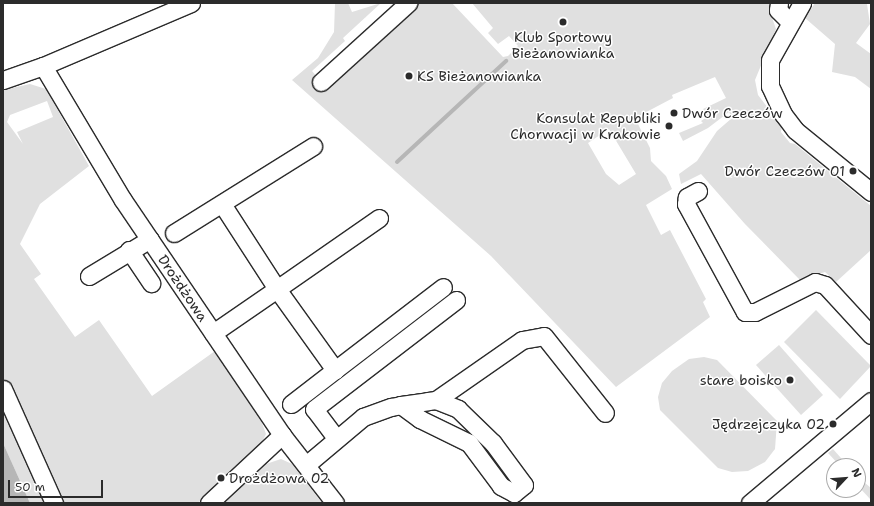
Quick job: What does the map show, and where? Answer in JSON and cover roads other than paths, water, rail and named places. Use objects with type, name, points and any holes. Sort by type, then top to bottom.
[{"type":"street","points":[[3,80],[43,66],[191,3]]},
{"type":"street","points":[[321,82],[408,3]]},
{"type":"street","points":[[779,3],[778,10],[790,22]]},
{"type":"street","points":[[802,3],[770,60],[764,91],[795,130],[871,192]]},
{"type":"street","name":"Drożdżowa","points":[[43,66],[104,171],[282,436],[335,503]]},
{"type":"street","points":[[174,234],[312,146]]},
{"type":"street","points":[[698,191],[687,196],[686,204],[745,312],[755,312],[815,282],[825,285],[871,335]]},
{"type":"street","points":[[222,204],[277,289],[335,370]]},
{"type":"street","points":[[213,333],[379,218]]},
{"type":"street","points":[[90,276],[129,250],[150,239]]},
{"type":"street","points":[[129,250],[151,283]]},
{"type":"street","points":[[291,404],[443,287]]},
{"type":"street","points":[[336,438],[314,409],[456,300]]},
{"type":"street","points":[[306,465],[336,438],[363,417],[401,405],[436,400],[522,340],[544,336],[605,413]]},
{"type":"street","points":[[3,389],[54,503]]},
{"type":"street","points":[[401,405],[420,419],[469,443],[501,486],[514,493],[524,485],[494,443],[458,409],[436,400]]},
{"type":"street","points":[[750,503],[871,401]]},
{"type":"street","points":[[209,503],[282,436]]},
{"type":"waterway","points":[[397,162],[506,61]]},
{"type":"place","name":"Klub Sportowy Bieżanowianka","points":[[563,22]]},
{"type":"place","name":"KS Bieżanowianka","points":[[409,76]]},
{"type":"place","name":"Dwór Czeczów","points":[[674,113]]},
{"type":"place","name":"Konsulat Republiki Chorwacji w Krakowie","points":[[669,126]]},
{"type":"place","name":"Dwór Czeczów 01","points":[[853,171]]},
{"type":"place","name":"stare boisko","points":[[790,380]]},
{"type":"place","name":"Jędrzejczyka 02","points":[[833,424]]},
{"type":"place","name":"Drożdżowa 02","points":[[221,478]]}]
